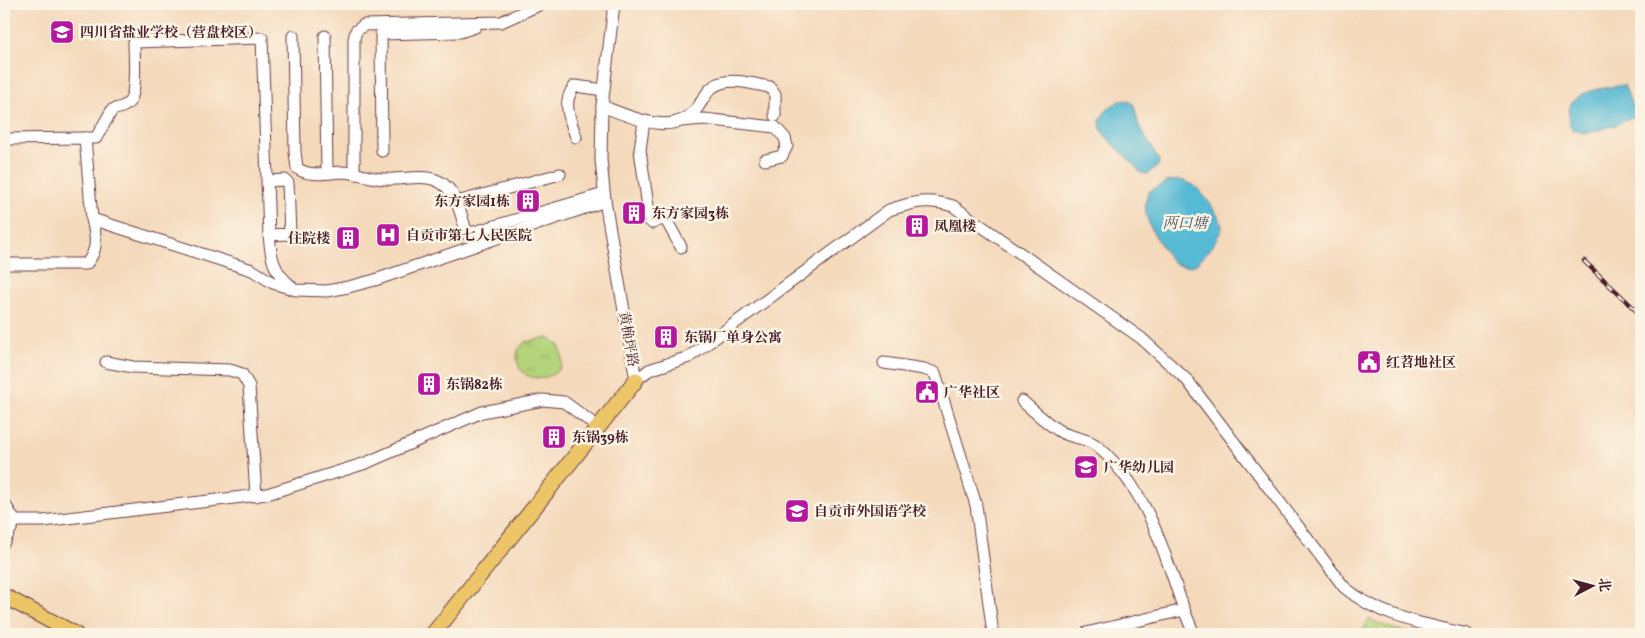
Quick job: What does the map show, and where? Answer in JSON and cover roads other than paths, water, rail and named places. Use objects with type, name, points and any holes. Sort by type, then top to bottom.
[{"type":"main road","name":"黄桷坪路","points":[[432,634],[636,380]]},
{"type":"main road","points":[[4,596],[75,634]]},
{"type":"street","points":[[354,172],[354,39],[356,31],[364,25],[501,22],[541,4]]},
{"type":"street","name":"黄桷坪路","points":[[614,4],[602,106],[601,160],[605,198],[636,380]]},
{"type":"street","points":[[382,151],[381,34],[460,32],[488,23]]},
{"type":"street","points":[[293,36],[296,168],[304,173],[354,172],[384,179],[428,178],[449,187],[468,234],[605,198]]},
{"type":"street","points":[[325,36],[327,173]]},
{"type":"street","points":[[4,139],[96,138],[112,110],[125,106],[130,101],[133,90],[134,42],[262,38],[269,235],[272,262],[280,278],[296,290]]},
{"type":"street","points":[[680,122],[697,108],[713,86],[726,81],[770,87],[775,94],[775,116]]},
{"type":"street","points":[[576,137],[567,108],[568,93],[575,86],[604,90]]},
{"type":"street","points":[[602,106],[644,122],[660,124],[704,119],[776,127],[785,138],[787,146],[782,156],[765,160]]},
{"type":"street","points":[[644,122],[640,150],[650,221],[652,224],[665,218],[681,247]]},
{"type":"street","points":[[4,264],[86,264],[94,256],[96,238],[92,219],[85,138]]},
{"type":"street","points":[[456,202],[560,174]]},
{"type":"street","points":[[268,181],[285,180],[288,183],[290,234],[269,235]]},
{"type":"street","points":[[92,219],[252,270],[273,283],[296,290],[327,291],[375,280],[605,198]]},
{"type":"street","points":[[636,380],[649,370],[690,357],[889,210],[914,202],[934,200],[953,206],[1141,338],[1187,380],[1344,587],[1357,598],[1404,620],[1466,634]]},
{"type":"street","points":[[106,362],[133,367],[230,370],[242,374],[250,386],[256,496]]},
{"type":"street","points":[[884,363],[935,373],[976,505],[993,634]]},
{"type":"street","points":[[15,521],[43,521],[256,496],[366,463],[465,418],[501,407],[555,399],[573,406],[598,427]]},
{"type":"street","points":[[1022,401],[1061,432],[1096,444],[1125,476],[1143,500],[1163,548],[1194,634]]},
{"type":"street","points":[[4,503],[15,521]]},
{"type":"street","points":[[4,542],[15,521]]},
{"type":"street","points":[[1084,634],[1184,610]]},
{"type":"water","points":[[1624,85],[1636,115],[1616,125],[1586,134],[1571,128],[1570,106],[1575,99],[1593,90]]},
{"type":"water","points":[[1121,100],[1129,101],[1134,105],[1139,126],[1159,160],[1158,166],[1147,174],[1141,173],[1108,139],[1100,126],[1103,114]]},
{"type":"water","name":"两口塘","points":[[1181,180],[1198,189],[1216,212],[1222,228],[1206,254],[1197,263],[1189,266],[1172,262],[1151,229],[1146,211],[1148,192],[1168,181]]},
{"type":"railway","points":[[1584,261],[1641,315]]},
{"type":"place","name":"四川省盐业学校（营盘校区）","points":[[62,32]]},
{"type":"place","name":"东方家园1栋","points":[[528,201]]},
{"type":"place","name":"东方家园3栋","points":[[634,213]]},
{"type":"place","name":"凤凰楼","points":[[917,226]]},
{"type":"place","name":"自贡市第七人民医院","points":[[388,235]]},
{"type":"place","name":"住院楼","points":[[348,238]]},
{"type":"place","name":"东锅厂单身公寓","points":[[666,337]]},
{"type":"place","name":"红苕地社区","points":[[1369,362]]},
{"type":"place","name":"东锅82栋","points":[[429,384]]},
{"type":"place","name":"广华社区","points":[[927,392]]},
{"type":"place","name":"东锅39栋","points":[[554,437]]},
{"type":"place","name":"广华幼儿园","points":[[1086,467]]},
{"type":"place","name":"自贡市外国语学校","points":[[797,511]]}]
